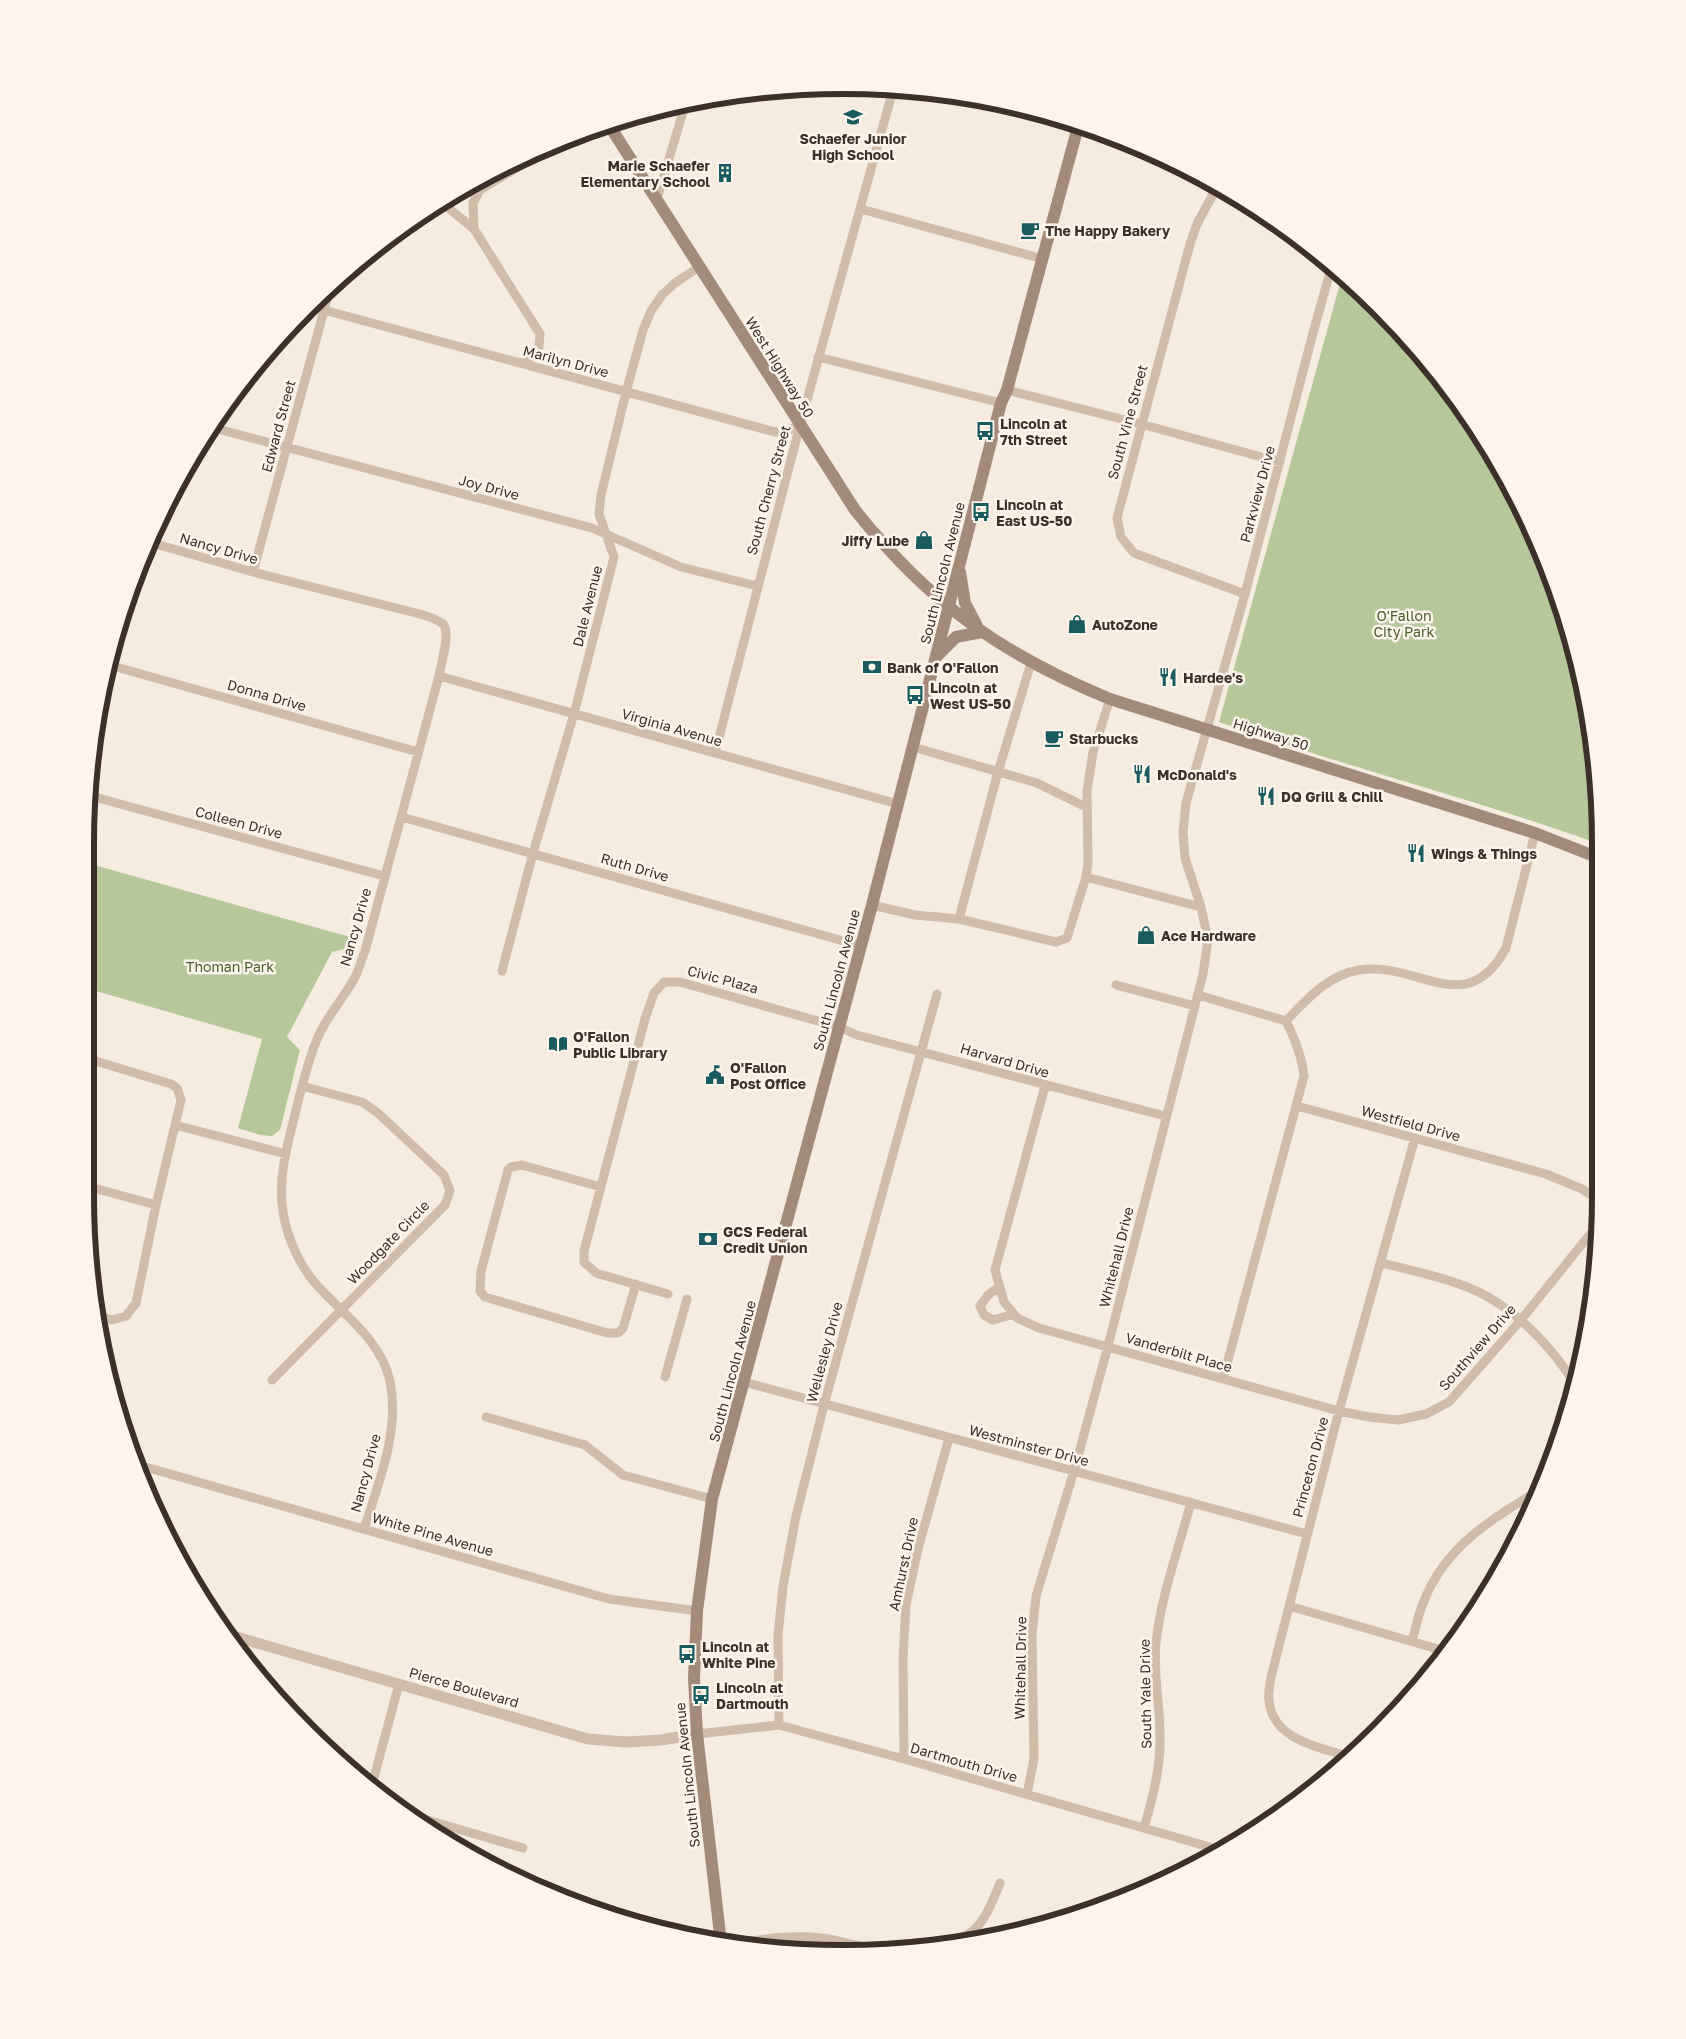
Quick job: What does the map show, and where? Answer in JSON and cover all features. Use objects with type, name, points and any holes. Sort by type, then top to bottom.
[{"type":"main road","name":"West Highway 50","points":[[613,131],[855,510],[878,540],[948,607]]},
{"type":"main road","name":"South Lincoln Avenue","points":[[719,1935],[697,1734],[694,1678],[697,1611],[712,1499],[872,904],[1001,403],[1043,259],[1076,131]]},
{"type":"main road","points":[[936,657],[956,637],[982,632],[972,618],[965,603],[961,586],[960,562]]},
{"type":"main road","name":"Highway 50","points":[[948,607],[982,632],[1031,663],[1070,683],[1110,700],[1535,833],[1592,855]]},
{"type":"street","name":"South Cherry Street","points":[[715,753],[818,357],[861,209],[891,95]]},
{"type":"street","points":[[657,199],[683,111]]},
{"type":"street","points":[[473,191],[480,190],[512,171]]},
{"type":"street","points":[[474,229],[474,202],[480,190]]},
{"type":"street","name":"South Vine Street","points":[[1214,192],[1197,224],[1190,244],[1116,518],[1121,537],[1134,553],[1245,594]]},
{"type":"street","points":[[447,207],[474,229],[540,334],[539,347],[524,364]]},
{"type":"street","points":[[861,209],[1043,259]]},
{"type":"street","name":"Dale Avenue","points":[[502,971],[533,853],[574,714],[614,557],[599,514],[601,495],[643,330],[651,311],[662,295],[676,282],[699,267]]},
{"type":"street","name":"Parkview Drive","points":[[1206,729],[1245,594],[1330,274]]},
{"type":"street","name":"Edward Street","points":[[253,572],[327,301]]},
{"type":"street","name":"Marilyn Drive","points":[[324,310],[775,432],[785,432],[800,425]]},
{"type":"street","points":[[818,357],[1001,403]]},
{"type":"street","points":[[1006,390],[1280,462]]},
{"type":"street","name":"Joy Drive","points":[[219,429],[592,528],[681,567],[757,586]]},
{"type":"street","name":"Nancy Drive","points":[[156,544],[253,572],[420,614],[441,622],[445,627],[447,635],[439,676],[402,817],[364,951],[355,978],[318,1037],[302,1086],[282,1179],[282,1204],[288,1232],[299,1258],[314,1282],[373,1344],[390,1380],[392,1401],[390,1441],[386,1461],[364,1529]]},
{"type":"street","points":[[959,919],[998,772],[1031,663]]},
{"type":"street","name":"Donna Drive","points":[[115,667],[418,752]]},
{"type":"street","name":"Virginia Avenue","points":[[439,676],[898,804]]},
{"type":"street","points":[[872,904],[914,915],[959,919],[1056,942],[1067,938],[1086,877],[1088,845],[1086,807],[1093,752],[1110,700]]},
{"type":"street","name":"Whitehall Drive","points":[[1027,1794],[1034,1759],[1032,1635],[1036,1596],[1074,1471],[1108,1346],[1165,1116],[1198,995],[1208,940],[1201,907],[1185,858],[1183,832],[1186,803],[1206,729]]},
{"type":"street","points":[[913,747],[1037,783],[1086,807]]},
{"type":"street","name":"Colleen Drive","points":[[95,797],[384,876]]},
{"type":"street","name":"Ruth Drive","points":[[402,817],[860,946]]},
{"type":"street","points":[[1286,1021],[1321,986],[1333,979],[1358,970],[1391,971],[1451,985],[1470,983],[1485,975],[1497,963],[1506,948],[1535,833]]},
{"type":"street","points":[[1086,877],[1201,907]]},
{"type":"street","name":"Civic Plaza","points":[[601,1187],[651,1001],[658,986],[672,980],[839,1027]]},
{"type":"street","points":[[1116,985],[1195,1006]]},
{"type":"street","name":"Wellesley Drive","points":[[779,1725],[778,1635],[783,1586],[796,1516],[824,1404],[937,994]]},
{"type":"street","points":[[1198,995],[1286,1021],[1294,1037],[1303,1066],[1304,1076],[1298,1106],[1223,1379]]},
{"type":"street","name":"Harvard Drive","points":[[839,1027],[857,1035],[922,1051],[1045,1086],[1165,1116]]},
{"type":"street","points":[[94,1061],[171,1084],[177,1088],[181,1100],[156,1205],[136,1303],[126,1316],[112,1320],[104,1318]]},
{"type":"street","name":"Woodgate Circle","points":[[272,1380],[444,1205],[450,1191],[444,1176],[378,1114],[362,1102],[302,1086]]},
{"type":"street","name":"Vanderbilt Place","points":[[1045,1086],[996,1259],[995,1270],[999,1287],[1004,1302],[1014,1314],[1018,1318],[1039,1328],[1339,1411]]},
{"type":"street","name":"Westfield Drive","points":[[1298,1106],[1546,1174],[1582,1189],[1592,1195]]},
{"type":"street","points":[[175,1125],[286,1154]]},
{"type":"street","name":"Princeton Drive","points":[[1342,1754],[1309,1745],[1290,1736],[1275,1719],[1270,1709],[1268,1699],[1270,1676],[1339,1411],[1415,1138]]},
{"type":"street","points":[[636,1284],[623,1328],[618,1333],[608,1332],[485,1297],[480,1291],[481,1271],[508,1170],[511,1167],[522,1166],[601,1187],[584,1251],[584,1262],[596,1273],[636,1284],[668,1294]]},
{"type":"street","points":[[94,1188],[156,1205]]},
{"type":"street","name":"Southview Drive","points":[[1339,1411],[1398,1420],[1426,1414],[1449,1402],[1521,1320],[1591,1233]]},
{"type":"street","points":[[1381,1263],[1461,1284],[1481,1293],[1521,1320],[1561,1362],[1570,1376]]},
{"type":"street","points":[[999,1287],[988,1295],[980,1306],[984,1315],[993,1320],[1014,1314]]},
{"type":"street","points":[[665,1377],[687,1299]]},
{"type":"street","name":"Westminster Drive","points":[[744,1382],[1307,1534]]},
{"type":"street","points":[[486,1417],[585,1445],[623,1475],[712,1499]]},
{"type":"street","name":"Amhurst Drive","points":[[904,1759],[906,1605],[918,1549],[948,1438]]},
{"type":"street","name":"White Pine Avenue","points":[[145,1467],[609,1598],[697,1611]]},
{"type":"street","points":[[1412,1642],[1424,1600],[1444,1566],[1469,1537],[1496,1515],[1529,1496]]},
{"type":"street","name":"South Yale Drive","points":[[1144,1828],[1154,1795],[1160,1743],[1155,1669],[1160,1615],[1191,1502]]},
{"type":"street","points":[[1289,1606],[1439,1649]]},
{"type":"street","name":"Pierce Boulevard","points":[[239,1638],[588,1739],[626,1742],[661,1740],[697,1734]]},
{"type":"street","points":[[374,1779],[399,1684]]},
{"type":"street","name":"Dartmouth Drive","points":[[697,1734],[779,1725],[1213,1848]]},
{"type":"street","points":[[430,1821],[523,1848]]},
{"type":"street","points":[[971,1934],[983,1920],[1000,1883]]},
{"type":"street","points":[[756,1940],[784,1936],[804,1936],[825,1938],[854,1945]]},
{"type":"green space","name":"O'Fallon City Park","points":[[1340,283],[1373,313],[1406,349],[1466,427],[1492,468],[1535,556],[1567,649],[1578,697],[1586,745],[1591,794],[1592,842],[1219,722]]},
{"type":"green space","name":"Thoman Park","points":[[94,865],[357,939],[357,946],[332,952],[287,1037],[300,1050],[280,1130],[272,1136],[260,1135],[238,1128],[262,1039],[94,990]]},
{"type":"place","name":"Schaefer Junior High School","points":[[853,117]]},
{"type":"place","name":"Marie Schaefer Elementary School","points":[[725,173]]},
{"type":"place","name":"The Happy Bakery","points":[[1030,230]]},
{"type":"place","name":"Lincoln at 7th Street","points":[[985,431]]},
{"type":"place","name":"Lincoln at East US-50","points":[[981,512]]},
{"type":"place","name":"Jiffy Lube","points":[[924,540]]},
{"type":"place","name":"AutoZone","points":[[1077,624]]},
{"type":"place","name":"Bank of O'Fallon","points":[[872,667]]},
{"type":"place","name":"Hardee's","points":[[1168,677]]},
{"type":"place","name":"Lincoln at West US-50","points":[[915,695]]},
{"type":"place","name":"Starbucks","points":[[1054,738]]},
{"type":"place","name":"McDonald's","points":[[1142,774]]},
{"type":"place","name":"DQ Grill & Chill","points":[[1266,796]]},
{"type":"place","name":"Wings & Things","points":[[1416,853]]},
{"type":"place","name":"Ace Hardware","points":[[1146,935]]},
{"type":"place","name":"O'Fallon Public Library","points":[[558,1044]]},
{"type":"place","name":"O'Fallon Post Office","points":[[715,1075]]},
{"type":"place","name":"GCS Federal Credit Union","points":[[708,1239]]},
{"type":"place","name":"Lincoln at White Pine","points":[[687,1654]]},
{"type":"place","name":"Lincoln at Dartmouth","points":[[701,1695]]}]
